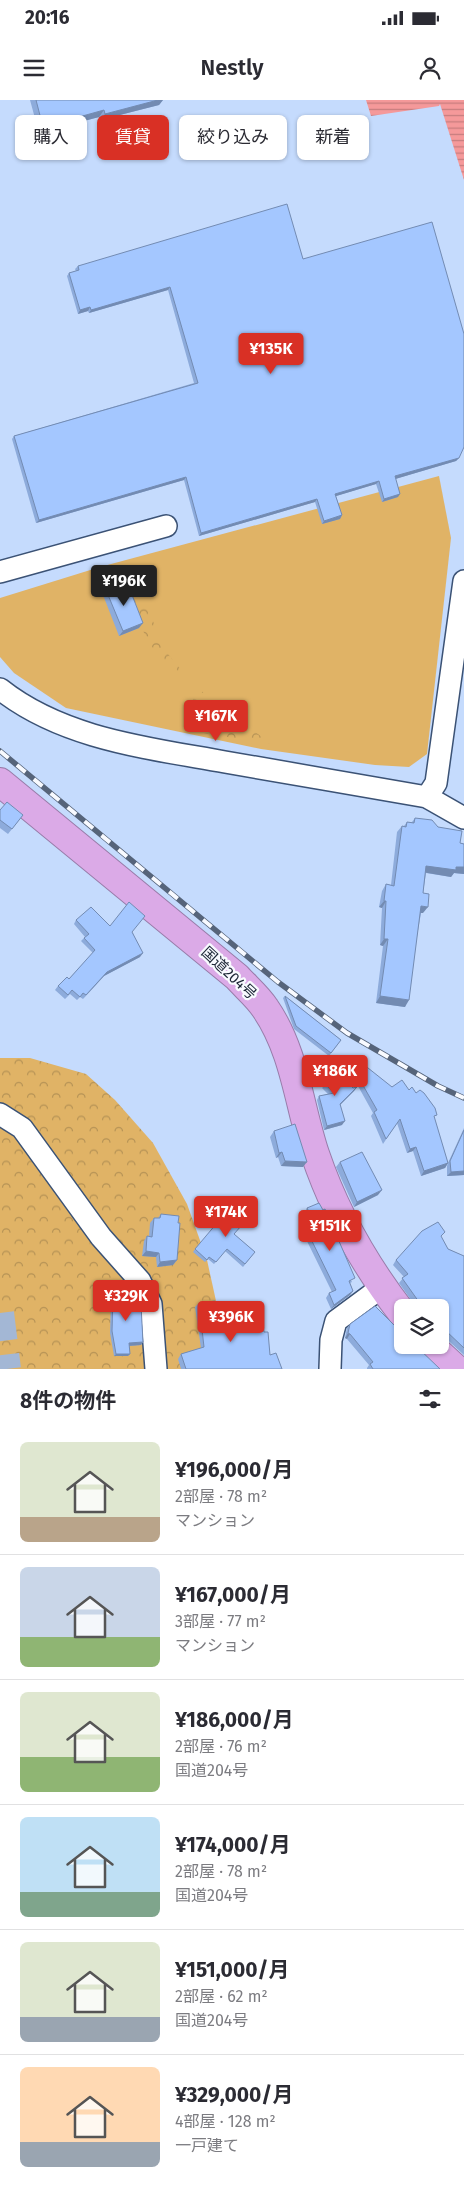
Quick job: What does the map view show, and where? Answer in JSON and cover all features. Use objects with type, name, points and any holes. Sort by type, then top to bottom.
[{"type":"highway","name":"国道204号","points":[[0,782],[237,977],[265,1007],[278,1030],[289,1060],[315,1154],[336,1206],[360,1254],[394,1303]]},
{"type":"highway","points":[[440,1354],[456,1369]]},
{"type":"street","points":[[0,572],[166,526]]},
{"type":"street","points":[[427,797],[436,783],[464,581]]},
{"type":"street","points":[[0,689],[18,703],[65,726],[120,743],[427,797],[464,818]]},
{"type":"street","points":[[427,797],[448,819],[464,831]]},
{"type":"street","points":[[0,1114],[22,1128],[101,1237],[140,1281],[151,1304],[156,1369]]},
{"type":"street","points":[[330,1369],[331,1340],[336,1321],[382,1287]]},
{"type":"green space","points":[[439,476],[451,538],[427,754],[409,767],[375,765],[261,749],[66,708],[14,673],[0,657],[0,598],[100,567]]},
{"type":"green space","points":[[135,563],[147,608],[168,654],[187,677],[168,674],[136,619],[123,583],[102,585],[99,572],[118,569]]},
{"type":"green space","points":[[196,687],[271,744],[190,731],[191,707]]},
{"type":"green space","points":[[0,1058],[30,1058],[86,1074],[115,1100],[153,1143],[187,1204],[207,1260],[231,1369],[0,1369]]},
{"type":"shaded area","points":[[366,100],[464,100],[464,180],[440,104],[439,106],[371,116]]},
{"type":"building","points":[[36,100],[158,100],[105,114],[104,110],[86,115],[40,115]]},
{"type":"building","points":[[287,204],[303,259],[432,222],[464,334],[464,447],[459,458],[395,476],[400,494],[384,499],[379,481],[335,494],[342,515],[324,521],[317,499],[201,533],[186,477],[39,520],[14,436],[198,383],[170,287],[91,310],[90,307],[80,310],[69,273],[79,270],[78,266]]},
{"type":"building","points":[[124,583],[129,596],[132,595],[143,623],[123,631],[106,590]]},
{"type":"building","points":[[7,802],[23,815],[12,829],[0,820],[0,810]]},
{"type":"building","points":[[415,818],[432,820],[438,827],[462,831],[460,843],[464,844],[464,867],[456,867],[456,870],[426,866],[423,893],[429,894],[428,907],[421,906],[409,1000],[380,996],[388,939],[384,939],[386,884],[394,886],[402,826],[406,827],[407,822],[414,823]]},
{"type":"building","points":[[129,902],[145,916],[132,932],[143,953],[107,972],[86,995],[83,993],[80,997],[72,990],[68,995],[58,986],[67,977],[69,979],[95,950],[84,938],[89,934],[76,920],[91,907],[110,926]]},
{"type":"building","points":[[285,996],[341,1040],[331,1053],[296,1026]]},
{"type":"building","points":[[363,1064],[392,1087],[402,1080],[409,1090],[412,1087],[416,1093],[420,1090],[424,1093],[435,1108],[437,1115],[434,1116],[448,1163],[424,1171],[416,1147],[410,1149],[400,1119],[386,1139],[374,1112],[377,1110],[356,1073]]},
{"type":"building","points":[[333,1066],[353,1088],[357,1087],[340,1104],[345,1121],[327,1126],[319,1096],[334,1093],[325,1084],[328,1082],[322,1077]]},
{"type":"building","points":[[295,1124],[307,1162],[285,1161],[282,1152],[279,1153],[274,1131]]},
{"type":"building","points":[[464,1130],[464,1171],[451,1172],[450,1161]]},
{"type":"building","points":[[362,1152],[382,1190],[357,1202],[340,1162]]},
{"type":"building","points":[[319,1203],[323,1210],[325,1209],[355,1278],[349,1281],[353,1291],[334,1305],[329,1293],[336,1290],[306,1229],[303,1217],[310,1214],[307,1208]]},
{"type":"building","points":[[233,1204],[249,1217],[234,1234],[255,1252],[245,1264],[227,1249],[216,1262],[209,1257],[207,1260],[195,1249]]},
{"type":"building","points":[[161,1214],[179,1216],[177,1260],[160,1262],[159,1253],[146,1251],[147,1236],[152,1237],[154,1218],[160,1218]]},
{"type":"building","points":[[438,1222],[445,1232],[441,1236],[448,1249],[464,1256],[464,1348],[449,1334],[449,1299],[417,1299],[402,1278],[408,1274],[396,1260],[422,1231]]},
{"type":"building","points":[[132,1293],[132,1298],[137,1297],[141,1305],[143,1342],[129,1343],[130,1354],[116,1354],[112,1331],[113,1294]]},
{"type":"building","points":[[215,1301],[221,1318],[262,1315],[264,1332],[268,1332],[270,1355],[276,1353],[282,1369],[186,1369],[181,1354],[204,1347],[199,1303]]},
{"type":"building","points":[[375,1306],[394,1325],[394,1354],[424,1354],[440,1369],[373,1369],[370,1364],[373,1362],[348,1333],[350,1324]]},
{"type":"tunnel","points":[[0,1313],[7,1369]]},
{"type":"railway","points":[[0,751],[278,982],[347,1033],[438,1086],[464,1098]]}]
